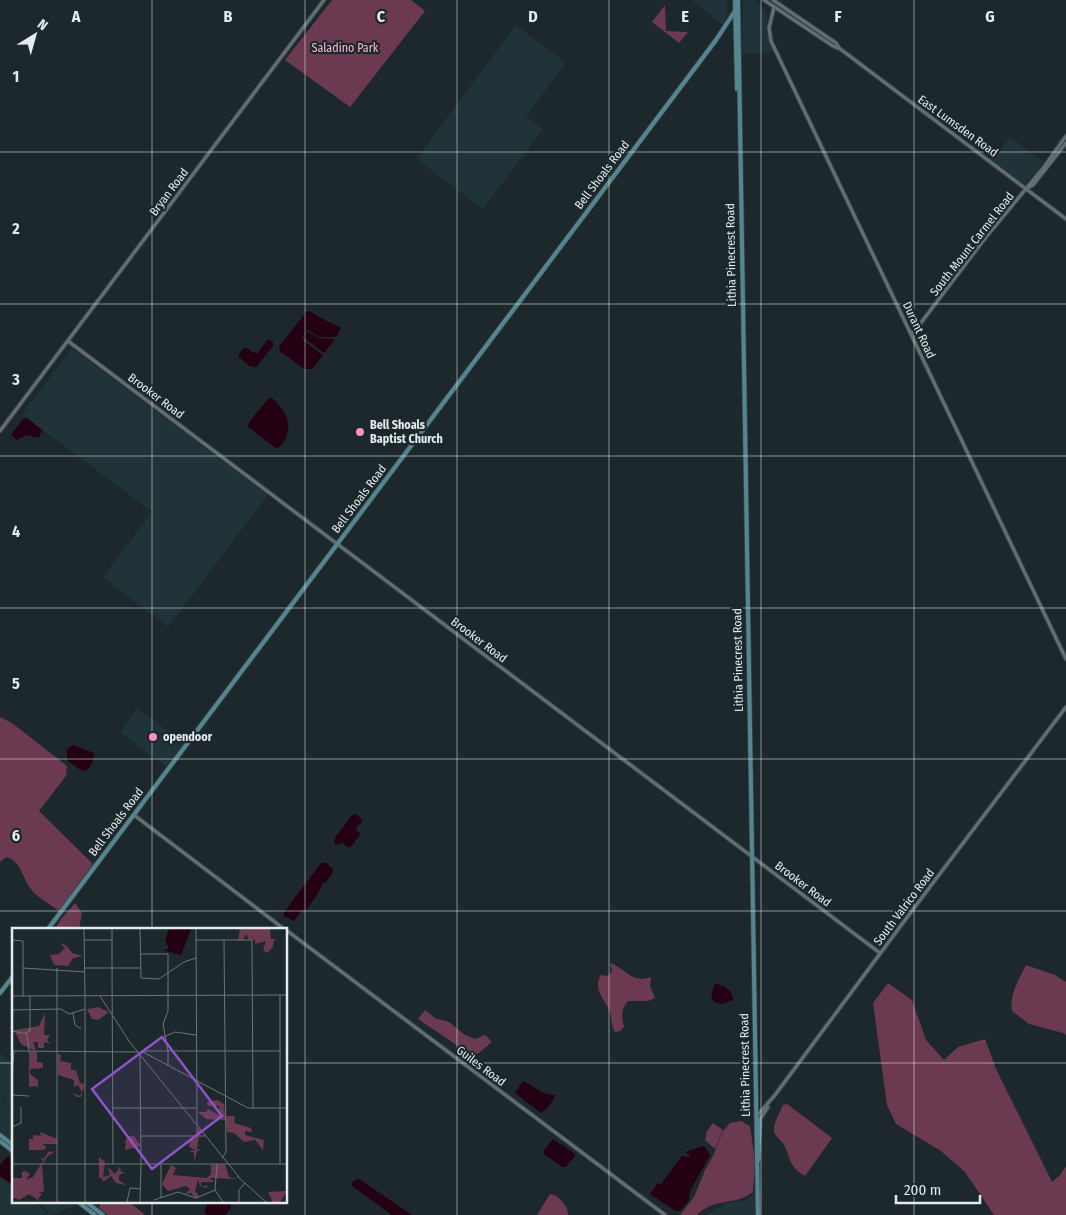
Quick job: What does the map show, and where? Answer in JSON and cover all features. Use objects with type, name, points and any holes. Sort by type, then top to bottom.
[{"type":"main road","name":"Lithia Pinecrest Road","points":[[736,0],[735,27],[739,104]]},
{"type":"main road","name":"Lithia Pinecrest Road","points":[[736,0],[758,1118],[758,1215]]},
{"type":"main road","name":"Bell Shoals Road","points":[[49,928],[338,544],[735,11]]},
{"type":"main road","points":[[721,32],[728,27],[735,27]]},
{"type":"main road","points":[[0,993],[12,978]]},
{"type":"main road","points":[[0,1135],[12,1144]]},
{"type":"main road","points":[[0,1141],[12,1150]]},
{"type":"main road","points":[[6,1146],[12,1145]]},
{"type":"main road","points":[[78,1202],[95,1215]]},
{"type":"main road","points":[[86,1202],[103,1215]]},
{"type":"street","name":"Bryan Road","points":[[0,431],[29,395],[324,0]]},
{"type":"street","name":"East Lumsden Road","points":[[764,0],[833,46],[839,48],[1066,219]]},
{"type":"street","name":"East Lumsden Road","points":[[773,0],[836,43],[839,48]]},
{"type":"street","name":"Durant Road","points":[[774,7],[768,28],[771,41],[1066,658]]},
{"type":"street","name":"South Mount Carmel Road","points":[[911,333],[917,328],[998,222],[1027,189],[1066,136]]},
{"type":"street","name":"South Mount Carmel Road","points":[[1027,189],[1038,179],[1066,144]]},
{"type":"street","name":"Brooker Road","points":[[68,341],[880,953]]},
{"type":"street","name":"South Valrico Road","points":[[758,1118],[1066,707]]},
{"type":"street","name":"Guiles Road","points":[[134,815],[282,928]]},
{"type":"street","name":"Guiles Road","points":[[288,932],[665,1215]]},
{"type":"shaded area","points":[[692,0],[727,0],[728,11],[723,25]]},
{"type":"shaded area","points":[[755,0],[767,12],[767,34],[775,52],[742,54],[743,1]]},
{"type":"shaded area","points":[[516,25],[566,63],[526,116],[543,129],[483,209],[416,159]]},
{"type":"shaded area","points":[[1010,137],[1044,162],[1025,185],[990,159],[993,155],[996,155]]},
{"type":"shaded area","points":[[310,311],[341,328],[336,337],[319,337],[308,330],[302,338],[323,355],[312,369],[304,369],[280,351],[279,347],[306,312]]},
{"type":"shaded area","points":[[308,332],[319,338],[335,339],[324,353],[303,337]]},
{"type":"shaded area","points":[[268,339],[273,342],[273,346],[256,367],[249,366],[239,357],[243,348],[258,353]]},
{"type":"shaded area","points":[[72,348],[268,495],[168,627],[103,577],[152,512],[22,414]]},
{"type":"shaded area","points":[[272,398],[281,407],[288,422],[285,440],[281,446],[276,448],[248,427],[249,422],[268,399]]},
{"type":"shaded area","points":[[27,418],[42,430],[39,438],[26,435],[17,440],[11,435],[23,419]]},
{"type":"shaded area","points":[[137,708],[186,744],[168,768],[120,732]]},
{"type":"shaded area","points":[[73,745],[94,753],[91,765],[85,771],[67,760],[67,749]]},
{"type":"shaded area","points":[[356,814],[362,820],[362,823],[356,828],[357,832],[361,833],[351,847],[342,843],[337,845],[334,843],[335,838],[352,815]]},
{"type":"shaded area","points":[[321,863],[326,863],[333,869],[333,872],[326,882],[323,883],[317,895],[306,910],[302,910],[294,921],[284,916],[284,912]]},
{"type":"shaded area","points":[[715,984],[722,985],[727,989],[733,1000],[722,1004],[714,1002],[711,995]]},
{"type":"shaded area","points":[[0,1053],[12,1062],[12,1106],[4,1102],[5,1099],[0,1096]]},
{"type":"shaded area","points":[[523,1081],[542,1092],[555,1095],[550,1105],[541,1113],[515,1093]]},
{"type":"shaded area","points":[[0,1097],[4,1100],[3,1103],[12,1108],[12,1142],[0,1133]]},
{"type":"shaded area","points":[[553,1139],[575,1154],[566,1167],[562,1167],[544,1154],[544,1150]]},
{"type":"shaded area","points":[[704,1146],[710,1155],[690,1191],[689,1200],[680,1211],[675,1211],[650,1194],[658,1183],[661,1184],[682,1156],[688,1157],[690,1155],[686,1153],[687,1151]]},
{"type":"shaded area","points":[[8,1156],[12,1159],[12,1185],[0,1176],[0,1165]]},
{"type":"shaded area","points":[[0,1177],[12,1186],[12,1202],[34,1202],[47,1212],[41,1215],[0,1215]]},
{"type":"shaded area","points":[[359,1179],[412,1215],[392,1215],[352,1186],[355,1180]]},
{"type":"shaded area","points":[[753,1194],[756,1195],[756,1215],[705,1215],[727,1203],[745,1200]]},
{"type":"shaded area","points":[[45,1202],[70,1202],[75,1206],[52,1215],[44,1215],[49,1212],[41,1206]]},
{"type":"shaded area","points":[[209,1202],[229,1202],[231,1208],[225,1215],[207,1215],[204,1212]]},
{"type":"green space","name":"Saladino Park","points":[[332,0],[411,0],[425,11],[350,107],[285,60]]},
{"type":"green space","points":[[665,5],[666,31],[688,32],[679,43],[652,22]]},
{"type":"green space","points":[[0,717],[12,723],[67,766],[66,776],[39,811],[93,864],[59,911],[33,891],[15,862],[6,857],[0,862]]},
{"type":"green space","points":[[75,903],[82,913],[79,928],[56,928]]},
{"type":"green space","points":[[610,963],[633,977],[644,979],[651,977],[650,986],[655,998],[648,1001],[628,1001],[622,1013],[624,1027],[620,1031],[615,1032],[610,1012],[600,994],[598,985],[601,975],[608,976],[612,971]]},
{"type":"green space","points":[[1026,965],[1055,975],[1066,982],[1066,1035],[1029,1024],[1012,1011],[1013,993]]},
{"type":"green space","points":[[888,983],[912,1000],[926,1040],[944,1060],[958,1047],[985,1039],[996,1069],[1052,1182],[1066,1166],[1066,1215],[994,1215],[965,1172],[941,1151],[896,1124],[887,1105],[873,1003]]},
{"type":"green space","points":[[425,1010],[435,1018],[449,1022],[465,1035],[475,1039],[485,1035],[492,1042],[474,1057],[418,1019]]},
{"type":"green space","points":[[787,1104],[832,1138],[805,1176],[794,1168],[784,1145],[774,1131],[783,1105]]},
{"type":"green space","points":[[741,1121],[750,1126],[755,1161],[753,1192],[739,1199],[711,1206],[697,1215],[680,1215],[694,1197],[723,1131],[730,1123]]},
{"type":"green space","points":[[713,1123],[723,1130],[715,1149],[705,1140],[707,1131]]},
{"type":"green space","points":[[550,1194],[563,1202],[567,1208],[568,1215],[537,1215]]},
{"type":"green space","points":[[101,1202],[129,1202],[145,1215],[108,1215],[99,1208]]},
{"type":"place","name":"Bell Shoals Baptist Church","points":[[360,432]]},
{"type":"place","name":"opendoor","points":[[153,737]]}]
